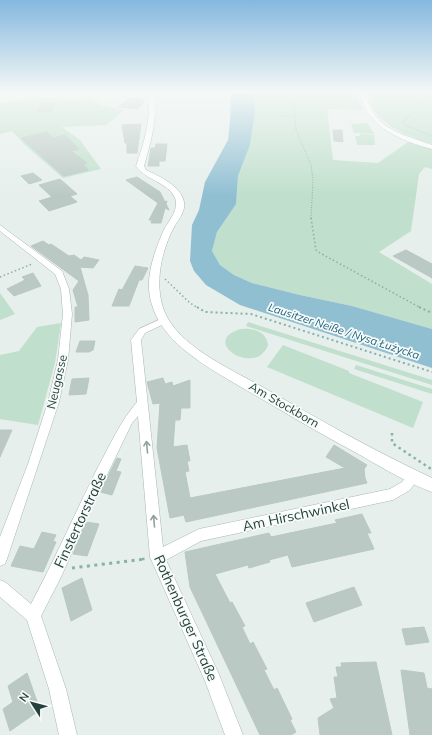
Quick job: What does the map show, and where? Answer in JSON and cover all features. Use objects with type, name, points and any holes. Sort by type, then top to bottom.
[{"type":"street","points":[[143,402],[138,372],[136,340],[142,331],[163,321],[153,288],[157,266],[165,238],[178,213],[180,202],[179,197],[169,187],[143,171],[140,166],[151,127]]},
{"type":"street","points":[[387,127],[412,140],[432,147]]},
{"type":"street","name":"Neugasse","points":[[0,227],[59,273],[63,281],[68,318],[65,352],[47,424],[0,559]]},
{"type":"street","name":"Am Stockborn","points":[[163,321],[177,338],[203,358],[310,421],[414,477]]},
{"type":"street","name":"Rothenburger Straße","points":[[143,402],[157,558],[212,678],[234,735]]},
{"type":"street","name":"Finstertorstraße","points":[[33,615],[57,570],[85,507],[128,420],[143,402]]},
{"type":"street","points":[[414,477],[430,485]]},
{"type":"street","name":"Am Hirschwinkel","points":[[157,558],[199,535],[393,494],[406,486],[414,477]]},
{"type":"street","points":[[0,587],[33,615],[66,720],[68,735]]},
{"type":"path","points":[[296,127],[314,180],[311,218],[316,250],[325,257],[386,288],[414,306],[432,313]]},
{"type":"path","points":[[411,127],[432,136]]},
{"type":"path","points":[[428,135],[432,131]]},
{"type":"path","points":[[0,277],[42,260]]},
{"type":"path","points":[[164,279],[181,293],[190,304],[205,312],[250,314],[432,372]]},
{"type":"path","points":[[392,433],[392,443],[431,469],[430,485]]},
{"type":"path","points":[[57,570],[157,558]]},
{"type":"green space","points":[[0,127],[62,127],[80,140],[101,169],[63,178],[24,144],[12,131],[0,134]]},
{"type":"green space","points":[[253,127],[329,127],[333,160],[378,163],[411,140],[432,147],[432,169],[425,167],[419,174],[411,231],[379,252],[432,284],[432,329],[352,306],[252,283],[234,275],[220,265],[212,251],[217,232],[236,203],[238,176],[250,145]]},
{"type":"green space","points":[[352,127],[370,127],[374,134],[354,133]]},
{"type":"green space","points":[[393,127],[432,127],[432,144],[408,135]]},
{"type":"green space","points":[[360,134],[374,135],[375,145],[357,145],[355,136],[360,136]]},
{"type":"green space","points":[[0,293],[15,314],[0,320]]},
{"type":"green space","points":[[248,322],[432,380],[432,385],[246,326]]},
{"type":"green space","points":[[61,323],[55,363],[38,425],[0,419],[0,355],[19,351],[37,327]]},
{"type":"green space","points":[[241,329],[258,331],[265,336],[268,345],[262,354],[253,358],[243,358],[234,354],[227,348],[225,341],[229,334]]},
{"type":"green space","points":[[283,345],[423,402],[413,428],[267,367]]},
{"type":"green space","points":[[356,365],[432,389],[432,394],[354,369]]},
{"type":"water","name":"Lausitzer Neiße / Nysa Łużycka","points":[[229,127],[253,127],[250,145],[238,176],[236,204],[217,232],[212,251],[220,265],[234,275],[252,283],[352,306],[432,329],[432,368],[240,305],[206,285],[194,271],[190,261],[192,225],[199,210],[205,182],[228,140]]},
{"type":"building","points":[[122,127],[141,127],[137,153],[127,153],[127,143],[125,143]]},
{"type":"building","points":[[333,130],[342,130],[343,142],[334,141]]},
{"type":"building","points":[[47,132],[53,138],[65,135],[79,149],[71,151],[87,163],[83,164],[88,170],[64,176],[21,138]]},
{"type":"building","points":[[156,144],[167,144],[165,161],[159,161],[159,166],[148,166],[151,148],[155,148]]},
{"type":"building","points":[[33,173],[42,180],[29,184],[21,176]]},
{"type":"building","points":[[137,177],[160,192],[165,202],[167,201],[166,204],[169,210],[165,208],[161,223],[151,223],[152,220],[149,220],[158,203],[126,180]]},
{"type":"building","points":[[60,179],[77,194],[70,196],[77,202],[49,211],[39,201],[52,197],[39,185]]},
{"type":"building","points":[[43,241],[49,245],[51,244],[69,256],[74,255],[81,260],[84,257],[99,260],[93,268],[80,267],[88,295],[89,320],[75,322],[75,307],[78,307],[73,290],[79,281],[31,246]]},
{"type":"building","points":[[406,250],[432,264],[432,278],[393,256]]},
{"type":"building","points":[[135,266],[148,268],[142,280],[139,280],[129,306],[112,306],[119,289],[122,290]]},
{"type":"building","points":[[33,273],[41,286],[14,296],[7,289],[25,280],[22,277]]},
{"type":"building","points":[[80,341],[95,341],[93,350],[89,352],[76,352]]},
{"type":"building","points":[[89,378],[86,394],[69,395],[72,379]]},
{"type":"building","points":[[163,378],[165,384],[172,382],[173,386],[190,380],[190,408],[181,408],[180,420],[175,420],[173,447],[187,445],[190,461],[187,461],[189,471],[185,472],[190,498],[345,468],[326,457],[334,445],[367,465],[364,469],[367,483],[186,522],[184,515],[170,518],[157,448],[160,403],[153,404],[147,382]]},
{"type":"building","points":[[0,430],[12,430],[0,457]]},
{"type":"building","points":[[117,458],[121,459],[116,471],[121,472],[112,495],[100,492]]},
{"type":"building","points":[[362,514],[371,533],[367,533],[374,549],[292,567],[288,555],[269,560],[270,562],[249,568],[248,565],[215,574],[230,603],[232,602],[245,626],[242,627],[250,644],[253,642],[267,669],[264,670],[274,690],[277,688],[292,719],[290,720],[296,732],[291,735],[260,735],[190,587],[185,552],[269,533],[271,537],[337,523],[335,520]]},
{"type":"building","points":[[86,522],[99,524],[87,556],[73,554]]},
{"type":"building","points":[[42,532],[56,535],[53,541],[56,542],[43,572],[11,566],[20,546],[34,549]]},
{"type":"building","points":[[82,578],[92,610],[71,621],[62,588]]},
{"type":"building","points":[[354,587],[362,605],[314,622],[306,603]]},
{"type":"building","points":[[424,627],[429,642],[406,645],[402,629]]},
{"type":"building","points":[[376,662],[392,735],[320,735],[318,718],[334,708],[330,699],[337,698],[334,677],[338,677],[336,667],[342,667],[341,663]]},
{"type":"building","points":[[401,670],[424,673],[427,688],[432,689],[432,735],[410,735]]},
{"type":"building","points":[[27,673],[40,710],[10,731],[3,709],[13,702],[8,686]]}]
